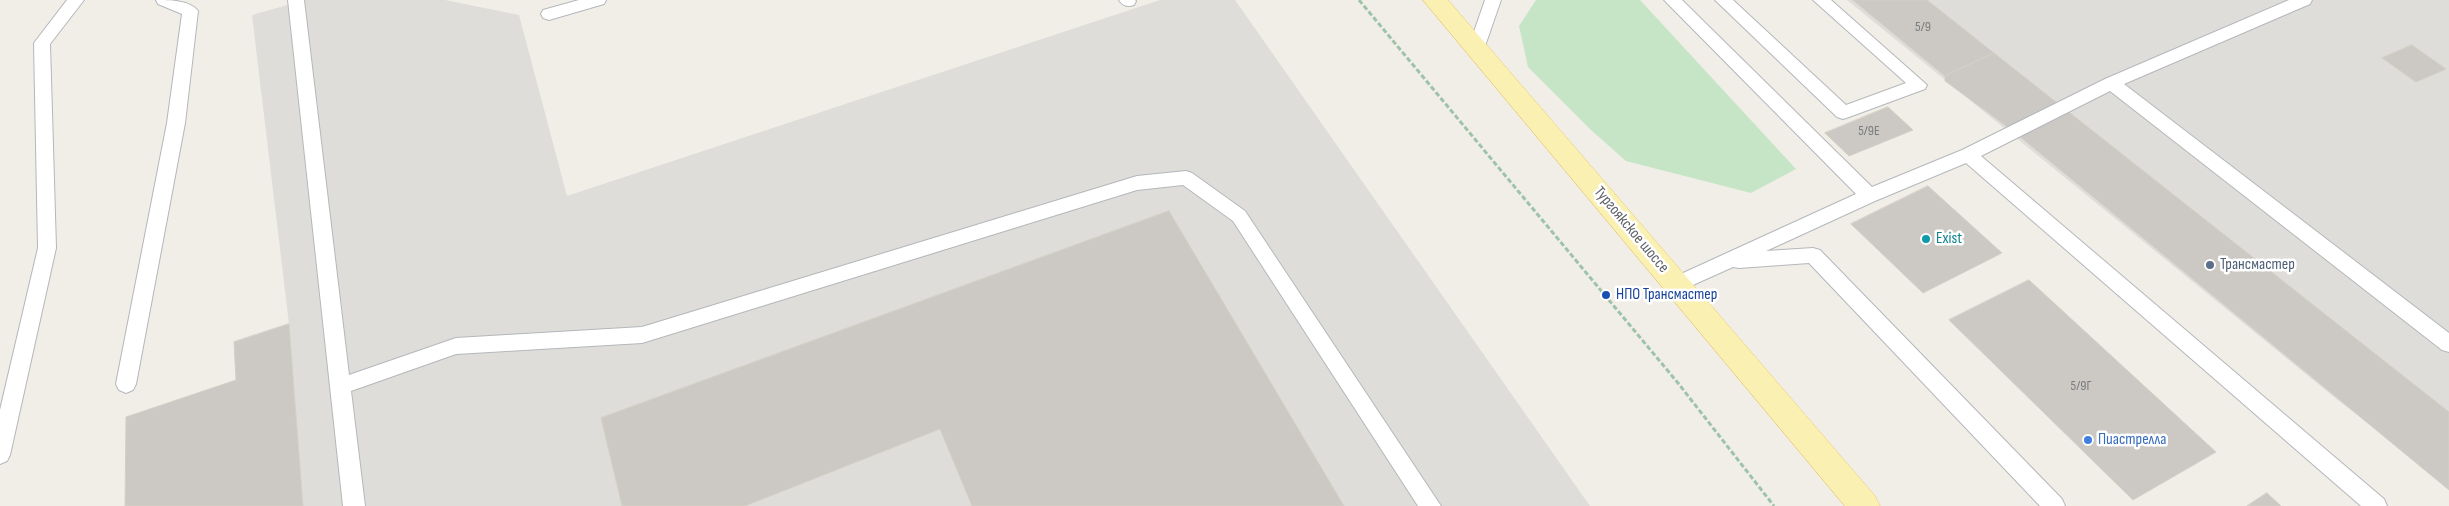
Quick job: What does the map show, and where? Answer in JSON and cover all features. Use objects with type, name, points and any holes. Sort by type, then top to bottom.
[{"type":"main road","name":"Тургоякское шоссе","points":[[1435,0],[1864,506]]},
{"type":"lane","points":[[0,455],[47,248],[42,44],[76,0]]},
{"type":"lane","points":[[126,384],[176,123],[190,11],[164,0]]},
{"type":"lane","points":[[296,0],[354,506]]},
{"type":"lane","points":[[549,14],[598,0]]},
{"type":"lane","points":[[1476,48],[1493,0]]},
{"type":"lane","points":[[1672,0],[1868,196]]},
{"type":"lane","points":[[1724,0],[1843,113],[1919,85],[1821,0]]},
{"type":"lane","points":[[1677,284],[1868,196],[1968,154],[2111,83],[2304,0]]},
{"type":"lane","points":[[2111,83],[2449,344]]},
{"type":"lane","points":[[1968,154],[2376,506]]},
{"type":"lane","points":[[340,386],[456,346],[642,335],[1137,183],[1186,178],[1239,216],[1430,506]]},
{"type":"lane","points":[[1727,261],[1813,255],[2054,506]]},
{"type":"path","points":[[1359,0],[1510,184],[1606,295],[1730,447],[1774,506]]},
{"type":"shaded area","points":[[305,0],[445,0],[519,15],[567,196],[1160,0],[1235,0],[1590,506],[303,506],[289,324],[252,15]]},
{"type":"shaded area","points":[[1847,0],[2449,0],[2449,486],[2339,401]]},
{"type":"green space","points":[[1536,0],[1640,0],[1796,169],[1751,193],[1626,161],[1591,130],[1528,67],[1519,26]]},
{"type":"building","points":[[1853,0],[1927,0],[1994,53],[1945,76]]},
{"type":"building","points":[[2412,45],[2446,69],[2416,82],[2382,58]]},
{"type":"building","points":[[1994,53],[2449,412],[2449,490],[2013,131],[1945,81],[1945,76]]},
{"type":"building","points":[[1888,107],[1913,130],[1849,156],[1825,133]]},
{"type":"building","name":"Exist","points":[[1928,186],[2002,253],[1923,293],[1851,224]]},
{"type":"building","points":[[1169,211],[1344,506],[972,506],[940,429],[745,506],[622,506],[601,418]]},
{"type":"building","points":[[2029,280],[2216,452],[2133,500],[1949,320]]},
{"type":"building","points":[[289,324],[303,506],[125,506],[126,417],[236,380],[234,342]]},
{"type":"building","points":[[2267,493],[2281,506],[2247,506]]},
{"type":"place","name":"Exist","points":[[1926,239]]},
{"type":"place","name":"Трансмастер","points":[[2210,265]]},
{"type":"place","name":"НПО Трансмастер","points":[[1606,295]]},
{"type":"place","name":"Пиастрелла","points":[[2088,440]]}]
